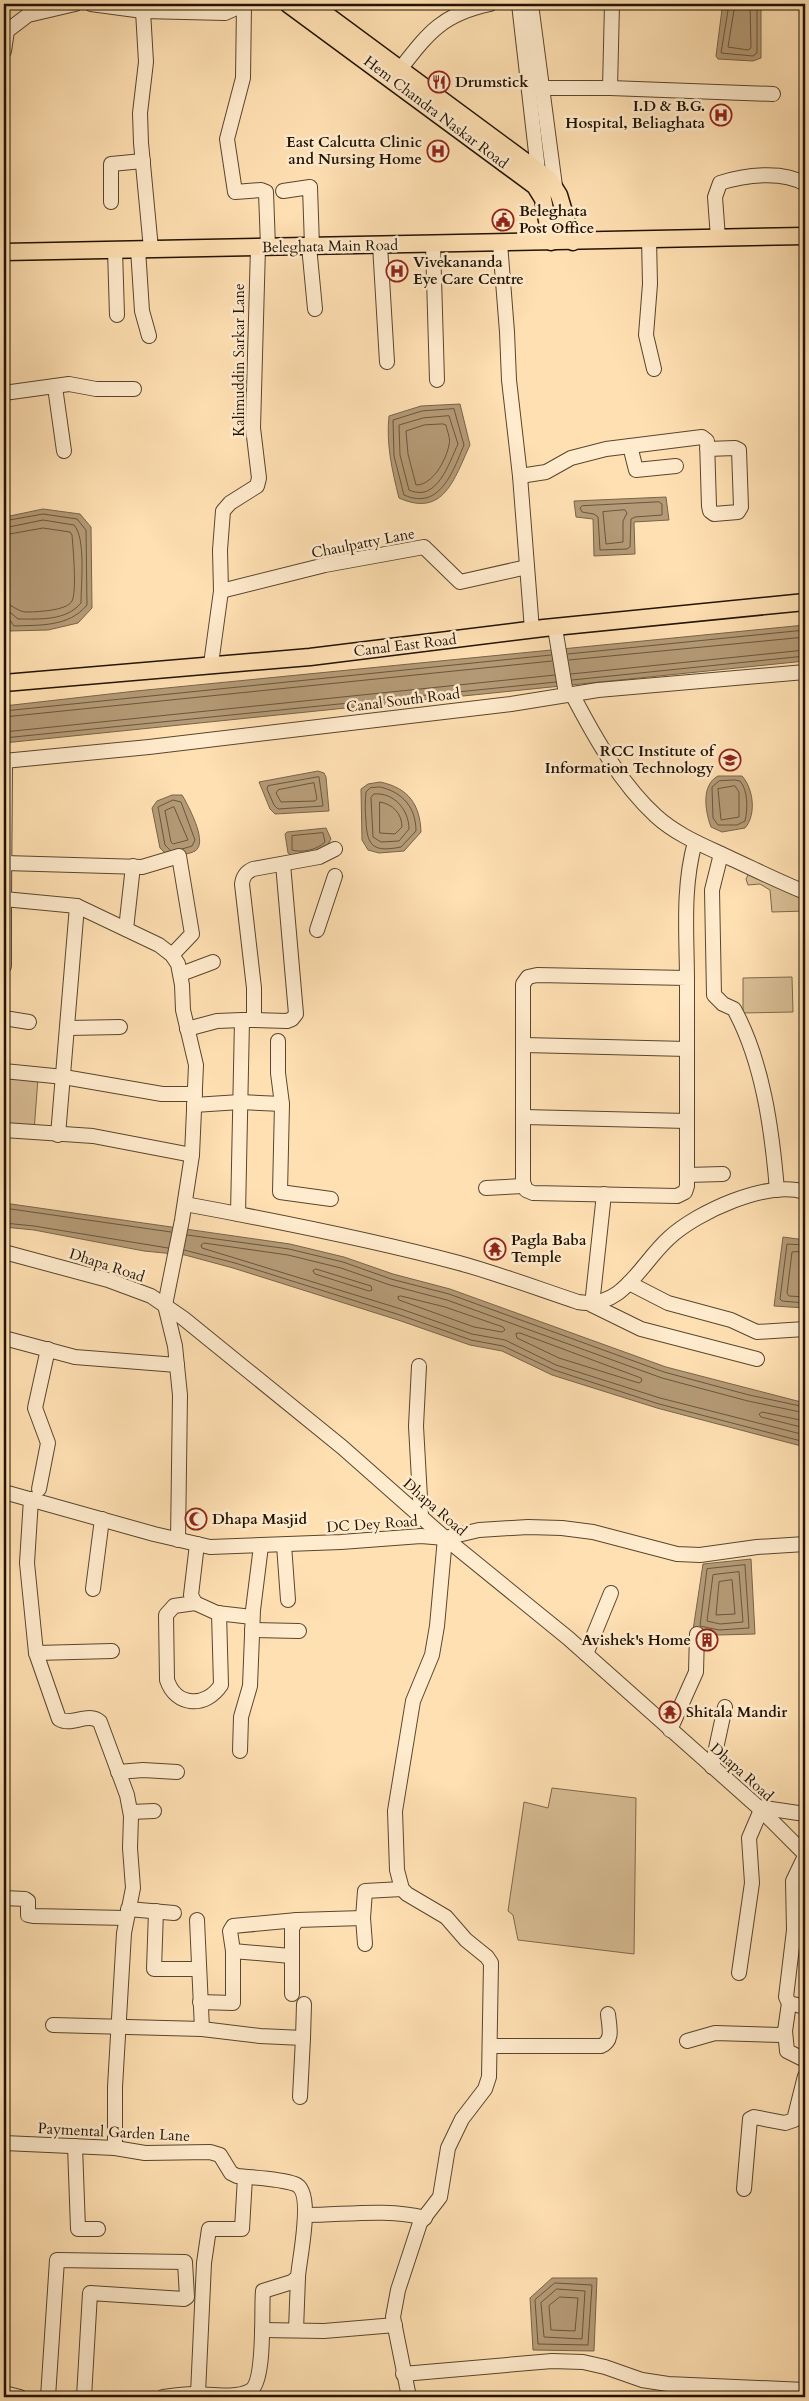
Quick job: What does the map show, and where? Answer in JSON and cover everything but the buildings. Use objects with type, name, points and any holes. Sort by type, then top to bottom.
[{"type":"main road","name":"Hem Chandra Naskar Road","points":[[288,4],[320,10],[401,68],[538,183]]},
{"type":"main road","name":"Hem Chandra Naskar Road","points":[[320,10],[538,183],[555,186],[573,242]]},
{"type":"main road","points":[[538,183],[551,242]]},
{"type":"main road","name":"Beleghata Main Road","points":[[4,252],[805,236]]},
{"type":"main road","name":"Canal East Road","points":[[4,683],[310,656],[532,630],[556,633],[805,602]]},
{"type":"street","points":[[4,51],[7,23],[28,15],[75,4]]},
{"type":"street","points":[[99,4],[143,11],[225,13],[245,4],[243,78],[227,139],[235,192],[261,190],[266,192],[263,247]]},
{"type":"street","points":[[401,68],[428,33],[438,24],[463,10],[490,4]]},
{"type":"street","points":[[518,4],[538,183]]},
{"type":"street","points":[[531,4],[555,186]]},
{"type":"street","points":[[610,88],[612,4]]},
{"type":"street","points":[[143,11],[146,62],[140,113],[145,249],[142,311],[149,336]]},
{"type":"street","points":[[543,88],[610,88],[773,94]]},
{"type":"street","points":[[111,202],[111,164],[142,161]]},
{"type":"street","points":[[718,238],[716,197],[720,183],[736,178],[775,176],[805,184]]},
{"type":"street","points":[[284,191],[310,187],[315,308]]},
{"type":"street","points":[[649,238],[650,284],[646,335],[654,369]]},
{"type":"street","points":[[500,243],[507,332],[508,380],[520,476],[532,630]]},
{"type":"street","points":[[433,244],[437,380]]},
{"type":"street","points":[[380,245],[387,362]]},
{"type":"street","name":"Kalimuddin Sarkar Lane","points":[[211,664],[221,591],[220,550],[223,511],[230,503],[256,486],[259,478],[253,428],[263,247]]},
{"type":"street","points":[[115,250],[117,315]]},
{"type":"street","points":[[4,393],[69,384],[96,389],[134,389]]},
{"type":"street","points":[[55,386],[64,451]]},
{"type":"street","points":[[520,476],[546,472],[579,456],[630,446],[702,437],[707,441],[707,449],[710,510],[714,514],[738,512],[742,507],[738,450],[735,448],[707,449]]},
{"type":"street","points":[[630,446],[636,470],[676,466]]},
{"type":"street","name":"Chaulpatty Lane","points":[[221,591],[324,565],[424,547],[460,582],[527,567]]},
{"type":"street","points":[[556,633],[568,692],[587,724],[633,791],[658,817],[694,842],[805,892]]},
{"type":"street","name":"Canal South Road","points":[[4,761],[149,747],[511,704],[568,692],[805,672]]},
{"type":"street","points":[[4,761],[4,966]]},
{"type":"street","points":[[486,1188],[524,1186],[534,1193],[677,1196],[685,1192],[687,1186],[686,886],[694,842]]},
{"type":"street","points":[[238,1214],[240,1102],[248,1020],[254,988],[242,884],[243,877],[247,872],[254,869],[319,857],[335,849]]},
{"type":"street","points":[[722,854],[712,890],[714,995],[722,1004],[734,1009],[759,1076],[767,1109],[777,1190]]},
{"type":"street","points":[[4,859],[142,866],[179,856],[192,934],[172,955]]},
{"type":"street","points":[[187,1029],[217,1021],[287,1021],[296,1014],[283,864]]},
{"type":"street","points":[[126,929],[133,866]]},
{"type":"street","points":[[317,930],[335,876]]},
{"type":"street","points":[[4,899],[77,906],[159,945],[172,955],[178,964],[181,974],[183,1010],[196,1065],[192,1155],[185,1204],[165,1305],[177,1365],[180,1395],[178,1540]]},
{"type":"street","points":[[58,1135],[77,906]]},
{"type":"street","points":[[181,974],[213,962]]},
{"type":"street","points":[[524,1186],[523,984],[528,977],[537,975],[687,978]]},
{"type":"street","points":[[4,1018],[29,1022]]},
{"type":"street","points":[[68,1028],[120,1027]]},
{"type":"street","points":[[278,1042],[278,1073],[282,1104],[280,1192],[331,1199]]},
{"type":"street","points":[[524,1045],[687,1049]]},
{"type":"street","points":[[4,1071],[64,1077],[194,1100],[282,1104]]},
{"type":"street","points":[[524,1117],[687,1121]]},
{"type":"street","points":[[4,1130],[93,1136],[192,1155]]},
{"type":"street","points":[[687,1175],[723,1174]]},
{"type":"street","points":[[592,1305],[606,1301],[619,1294],[669,1238],[685,1226],[732,1201],[777,1190],[805,1192]]},
{"type":"street","points":[[592,1305],[604,1194]]},
{"type":"street","points":[[185,1204],[322,1230],[461,1264],[592,1305],[641,1328],[757,1360]]},
{"type":"street","name":"Dhapa Road","points":[[4,1252],[108,1280],[151,1296],[183,1318],[342,1447],[445,1538],[586,1654],[760,1808],[805,1855]]},
{"type":"street","points":[[629,1283],[668,1303],[731,1320],[757,1332],[805,1329]]},
{"type":"street","points":[[4,1338],[75,1357],[177,1365]]},
{"type":"street","points":[[48,1349],[34,1408],[48,1444],[35,1494],[27,1563],[36,1654],[59,1719],[67,1722],[91,1718],[100,1722],[127,1796],[130,1812],[133,1888],[127,1914],[119,2026],[115,2087],[115,2148]]},
{"type":"street","points":[[419,1366],[416,1426],[421,1516]]},
{"type":"street","name":"DC Dey Road","points":[[4,1492],[35,1494],[102,1519],[210,1547],[284,1545],[421,1536],[445,1538],[479,1530],[562,1528],[592,1532],[677,1554],[700,1554],[757,1546],[805,1544]]},
{"type":"street","points":[[93,1589],[102,1519]]},
{"type":"street","points":[[409,2397],[393,2317],[398,2290],[420,2223],[440,2197],[448,2148],[462,2118],[485,2089],[489,2078],[491,1963],[487,1957],[466,1940],[446,1917],[412,1898],[402,1889],[397,1870],[396,1811],[413,1701],[434,1645],[445,1538]]},
{"type":"street","points":[[195,1603],[191,1595],[196,1544]]},
{"type":"street","points":[[284,1545],[288,1600]]},
{"type":"street","points":[[240,1751],[242,1717],[250,1686],[252,1623],[261,1546]]},
{"type":"street","points":[[586,1654],[611,1593]]},
{"type":"street","points":[[219,1614],[221,1685],[215,1694],[206,1700],[189,1701],[178,1698],[170,1688],[167,1680],[166,1615],[174,1606],[195,1603],[219,1614],[252,1623],[299,1631]]},
{"type":"street","points":[[670,1730],[696,1672],[697,1634]]},
{"type":"street","points":[[36,1654],[112,1651]]},
{"type":"street","points":[[712,1767],[725,1706]]},
{"type":"street","points":[[118,1772],[156,1770],[177,1772]]},
{"type":"street","points":[[739,1973],[752,1884],[749,1838],[760,1808],[805,1814]]},
{"type":"street","points":[[130,1812],[154,1811]]},
{"type":"street","points":[[805,1855],[796,1870],[793,1881],[794,1930],[786,1998],[790,2004],[785,2031],[787,2052],[805,2060]]},
{"type":"street","points":[[365,1944],[363,1918],[364,1891],[402,1889]]},
{"type":"street","points":[[4,1898],[25,1899],[28,1901],[28,1915],[33,1916],[174,1913]]},
{"type":"street","points":[[156,1912],[154,1969],[198,1969]]},
{"type":"street","points":[[200,2002],[228,2005],[234,2002],[233,1951],[230,1931],[233,1926],[297,1920],[363,1918]]},
{"type":"street","points":[[197,1920],[202,2029]]},
{"type":"street","points":[[292,1994],[292,1928],[297,1920]]},
{"type":"street","points":[[233,1951],[291,1956]]},
{"type":"street","points":[[300,2097],[304,2004]]},
{"type":"street","points":[[790,2004],[805,2007]]},
{"type":"street","points":[[490,2046],[602,2046],[607,2044],[610,2039],[608,2014]]},
{"type":"street","points":[[53,2024],[202,2029],[260,2036],[303,2038]]},
{"type":"street","points":[[687,2041],[715,2033],[781,2035],[785,2031]]},
{"type":"street","points":[[744,2189],[750,2119],[754,2117],[785,2123],[794,2120],[805,2076]]},
{"type":"street","name":"Paymental Garden Lane","points":[[4,2143],[115,2148],[145,2153],[210,2152],[220,2155],[231,2173],[245,2177],[296,2184],[304,2192],[306,2215],[298,2277],[296,2330]]},
{"type":"street","points":[[75,2146],[78,2229],[98,2229]]},
{"type":"street","points":[[198,2394],[204,2263],[209,2229],[242,2229],[245,2177]]},
{"type":"street","points":[[306,2215],[390,2213],[408,2214],[424,2218]]},
{"type":"street","points":[[48,2397],[58,2260],[185,2262],[187,2297],[184,2299],[90,2293],[84,2397]]},
{"type":"street","points":[[163,2397],[198,2394],[238,2394],[254,2388],[261,2352],[263,2290],[292,2282],[298,2277]]},
{"type":"street","points":[[262,2330],[351,2330],[395,2325]]},
{"type":"street","points":[[403,2374],[552,2361],[598,2365],[625,2376],[668,2384],[805,2390]]},
{"type":"street","points":[[4,2394],[20,2397]]},
{"type":"shaded area","points":[[749,873],[805,895],[805,911],[772,912],[770,890],[760,884],[748,885],[746,879]]},
{"type":"shaded area","points":[[792,977],[793,1012],[743,1013],[743,978]]},
{"type":"shaded area","points":[[4,1075],[38,1078],[34,1131],[4,1130]]},
{"type":"shaded area","points":[[552,1788],[636,1798],[634,1954],[518,1940],[513,1915],[508,1911],[524,1802],[548,1808]]},
{"type":"water","points":[[725,4],[761,5],[761,58],[753,61],[718,59],[716,56],[722,9]]},
{"type":"water","points":[[460,404],[470,445],[452,482],[437,499],[427,503],[414,503],[399,498],[389,447],[389,416],[421,406]]},
{"type":"water","points":[[666,497],[669,520],[634,522],[635,554],[594,556],[593,519],[576,517],[574,501]]},
{"type":"water","points":[[43,509],[80,514],[91,527],[92,608],[78,623],[48,630],[9,631],[4,615],[4,520],[5,517]]},
{"type":"water","points":[[805,625],[805,661],[4,743],[4,706],[136,691]]},
{"type":"water","points":[[318,771],[324,773],[326,777],[329,811],[275,814],[270,809],[259,782]]},
{"type":"water","points":[[718,776],[742,776],[746,781],[751,794],[752,809],[749,822],[745,828],[722,832],[711,827],[707,814],[706,799],[709,786]]},
{"type":"water","points":[[380,782],[405,793],[411,799],[418,814],[421,832],[404,851],[379,853],[368,850],[362,840],[361,789],[368,784]]},
{"type":"water","points":[[172,795],[182,795],[197,826],[200,841],[199,847],[195,851],[168,856],[160,848],[152,808],[157,801]]},
{"type":"water","points":[[326,828],[331,839],[326,848],[293,856],[288,853],[285,834],[287,832]]},
{"type":"water","points":[[4,1203],[290,1244],[344,1257],[393,1274],[450,1289],[666,1367],[805,1403],[805,1447],[657,1408],[552,1375],[502,1351],[470,1345],[398,1320],[233,1268],[185,1255],[144,1251],[34,1230],[4,1227]]},
{"type":"water","points":[[783,1237],[805,1240],[805,1308],[774,1306]]},
{"type":"water","points":[[751,1559],[755,1634],[719,1635],[693,1630],[703,1564]]},
{"type":"water","points":[[552,2278],[597,2278],[594,2351],[533,2350],[530,2298]]},
{"type":"place","name":"Drumstick","points":[[439,82]]},
{"type":"place","name":"I.D & B.G. Hospital, Beliaghata","points":[[721,115]]},
{"type":"place","name":"East Calcutta Clinic and Nursing Home","points":[[438,151]]},
{"type":"place","name":"Beleghata Post Office","points":[[503,220]]},
{"type":"place","name":"Vivekananda Eye Care Centre","points":[[397,271]]},
{"type":"place","name":"RCC Institute of Information Technology","points":[[730,760]]},
{"type":"place","name":"Pagla Baba Temple","points":[[495,1249]]},
{"type":"place","name":"Dhapa Masjid","points":[[196,1519]]},
{"type":"place","name":"Avishek's Home","points":[[707,1640]]},
{"type":"place","name":"Shitala Mandir","points":[[670,1712]]}]
